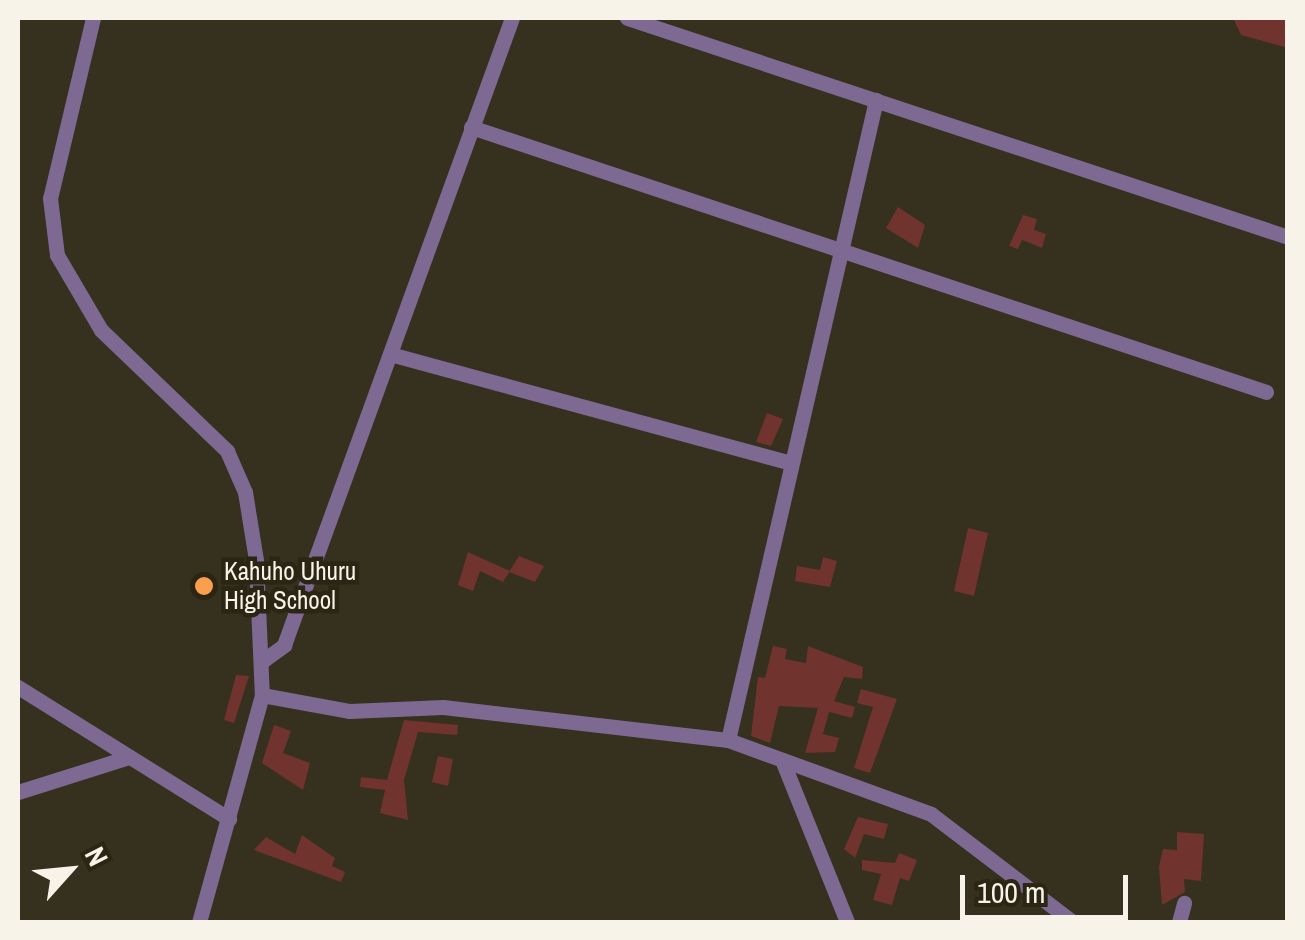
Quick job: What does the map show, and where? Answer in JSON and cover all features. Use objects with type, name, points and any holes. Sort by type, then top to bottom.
[{"type":"street","points":[[93,18],[50,198],[57,255],[101,330],[204,421],[237,470],[256,560],[262,695],[199,922]]},
{"type":"street","points":[[261,662],[284,645],[512,18]]},
{"type":"street","points":[[627,18],[1288,237]]},
{"type":"street","points":[[728,740],[876,100]]},
{"type":"street","points":[[472,127],[1266,392]]},
{"type":"street","points":[[390,354],[790,462]]},
{"type":"street","points":[[18,687],[229,818]]},
{"type":"street","points":[[262,695],[349,711],[443,707],[654,725],[728,740],[931,814],[1073,922]]},
{"type":"street","points":[[18,792],[129,757]]},
{"type":"street","points":[[782,760],[847,922]]},
{"type":"street","points":[[1178,922],[1184,903]]},
{"type":"building","points":[[1233,18],[1288,18],[1288,48],[1241,35]]},
{"type":"building","points":[[898,207],[925,225],[918,248],[886,228]]},
{"type":"building","points":[[1023,215],[1037,219],[1034,230],[1046,234],[1042,248],[1022,240],[1018,249],[1009,246]]},
{"type":"building","points":[[767,413],[783,419],[771,446],[756,442]]},
{"type":"building","points":[[968,528],[988,533],[974,596],[954,591]]},
{"type":"building","points":[[468,552],[510,571],[503,582],[480,571],[473,591],[458,585]]},
{"type":"building","points":[[519,556],[544,566],[535,582],[509,572]]},
{"type":"building","points":[[823,557],[837,561],[830,587],[795,581],[797,566],[820,570]]},
{"type":"building","points":[[773,646],[787,649],[785,659],[806,663],[808,646],[863,667],[862,679],[844,677],[834,701],[855,707],[852,718],[829,712],[823,734],[839,738],[835,752],[805,753],[818,708],[779,706],[770,743],[751,736],[758,677],[765,678]]},
{"type":"building","points":[[236,675],[249,676],[234,723],[224,720]]},
{"type":"building","points":[[861,689],[897,699],[870,773],[854,768],[873,707],[857,703]]},
{"type":"building","points":[[404,720],[458,725],[457,735],[418,732],[404,780],[408,820],[380,813],[385,790],[360,787],[361,777],[387,780]]},
{"type":"building","points":[[274,725],[291,731],[283,753],[310,763],[303,790],[262,763]]},
{"type":"building","points":[[438,756],[453,759],[448,786],[432,782]]},
{"type":"building","points":[[858,817],[888,824],[884,839],[864,834],[855,858],[844,849]]},
{"type":"building","points":[[1177,832],[1204,834],[1201,881],[1184,879],[1185,892],[1162,905],[1159,867],[1163,849],[1177,850]]},
{"type":"building","points":[[302,835],[335,858],[332,866],[345,872],[341,882],[254,850],[266,837],[295,854]]},
{"type":"building","points":[[899,853],[917,860],[909,881],[900,878],[892,905],[873,900],[881,874],[862,870],[862,860],[895,863]]},
{"type":"place","name":"Kahuho Uhuru High School","points":[[204,586]]}]
